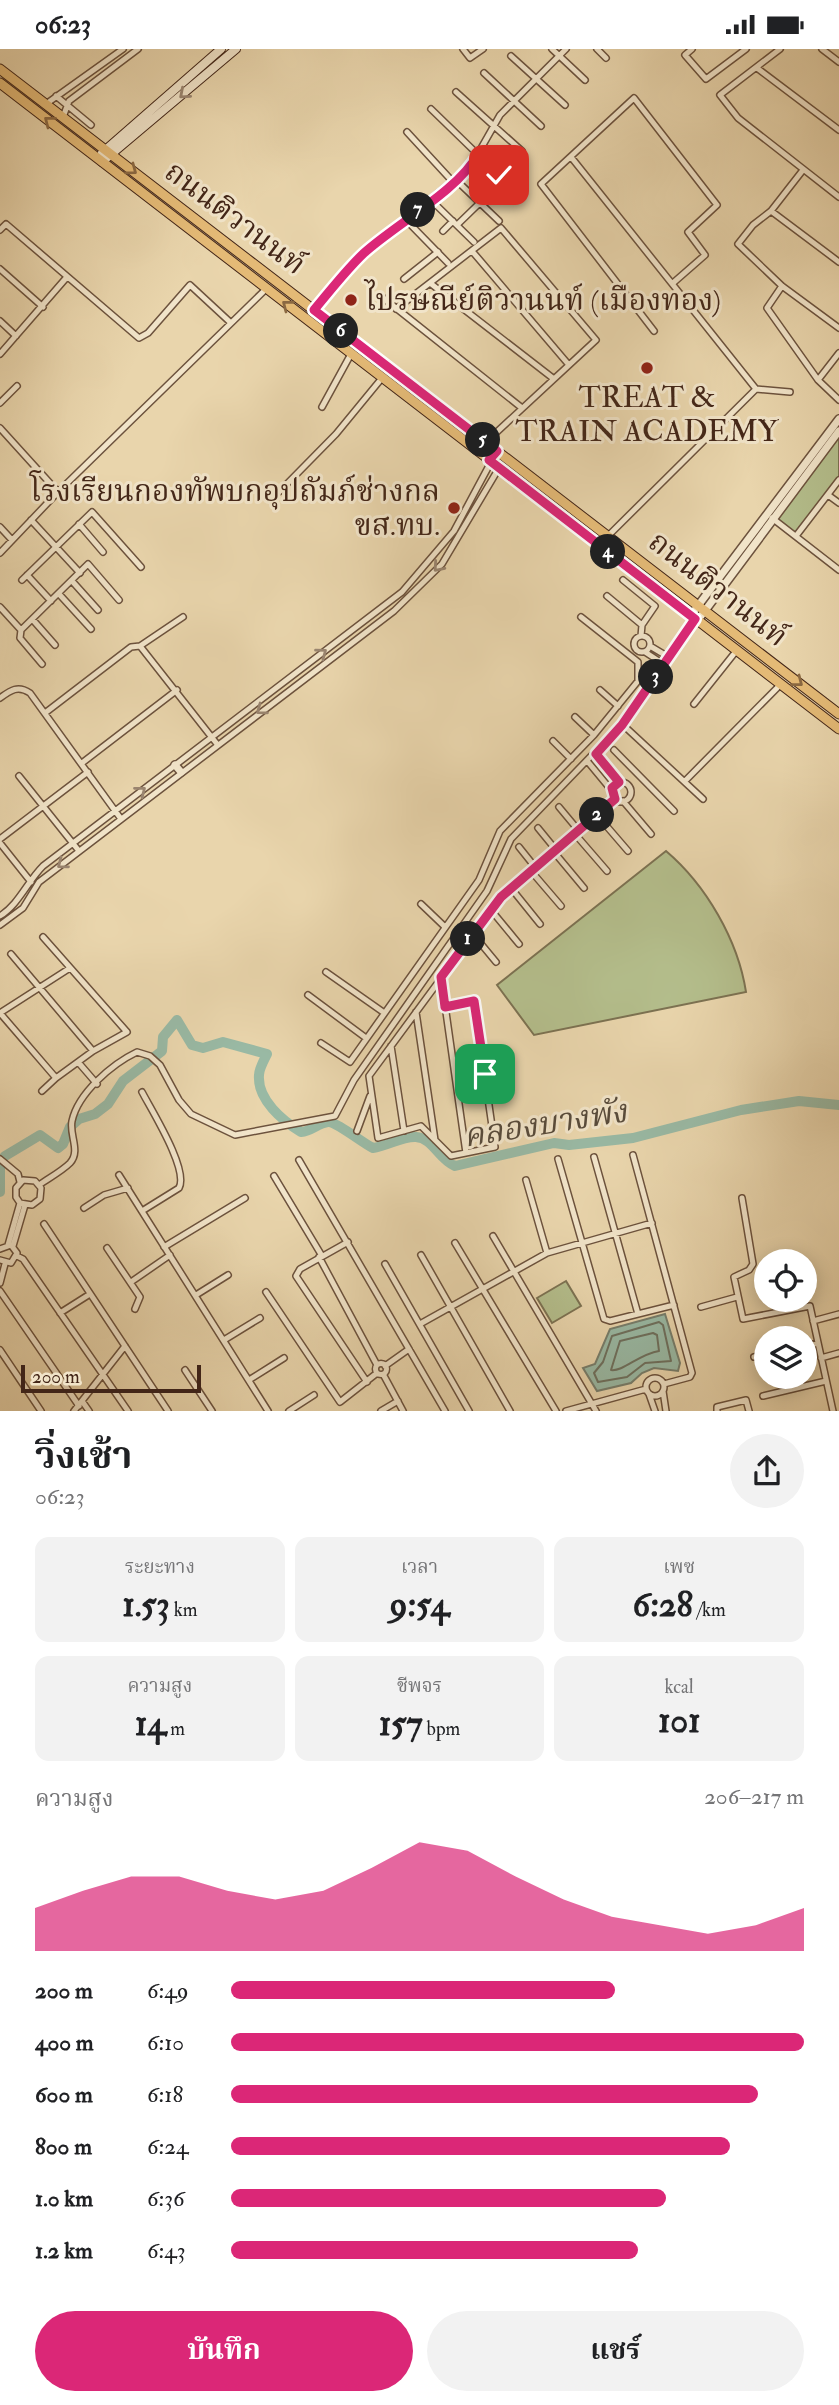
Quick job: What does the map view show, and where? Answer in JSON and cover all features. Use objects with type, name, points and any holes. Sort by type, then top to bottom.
[{"type":"main road","points":[[109,152],[220,49]]},
{"type":"main road","points":[[99,160],[236,49]]},
{"type":"main road","name":"ถนนติวานนท์","points":[[0,69],[838,712]]},
{"type":"main road","name":"ถนนติวานนท์","points":[[0,83],[839,729]]},
{"type":"main road","points":[[266,289],[275,279]]},
{"type":"main road","points":[[493,463],[497,451]]},
{"type":"street","points":[[46,104],[123,49]]},
{"type":"street","points":[[63,117],[69,101],[138,49]]},
{"type":"street","points":[[463,49],[470,58],[483,49]]},
{"type":"street","points":[[552,49],[585,80]]},
{"type":"street","points":[[314,310],[363,254],[471,166],[493,126],[566,49]]},
{"type":"street","points":[[597,49],[606,58]]},
{"type":"street","points":[[692,49],[684,55],[706,79],[746,49]]},
{"type":"street","points":[[780,49],[720,95],[738,118],[839,197]]},
{"type":"street","points":[[822,49],[839,62]]},
{"type":"street","points":[[511,56],[565,105]]},
{"type":"street","points":[[757,68],[839,130]]},
{"type":"street","points":[[484,73],[541,126]]},
{"type":"street","points":[[456,92],[522,151]]},
{"type":"street","points":[[56,96],[91,125]]},
{"type":"street","points":[[654,331],[541,184],[634,98],[717,205],[688,232],[705,255],[673,283]]},
{"type":"street","points":[[431,109],[499,175]]},
{"type":"street","points":[[407,132],[499,221]]},
{"type":"street","points":[[571,157],[756,389],[790,392]]},
{"type":"street","points":[[803,170],[771,211],[753,225],[738,244],[782,286],[839,328]]},
{"type":"street","points":[[443,231],[491,192]]},
{"type":"street","points":[[431,200],[474,242]]},
{"type":"street","points":[[771,211],[839,263]]},
{"type":"street","points":[[405,220],[447,263]]},
{"type":"street","points":[[0,230],[6,224],[139,338],[148,333],[190,285],[231,323]]},
{"type":"street","points":[[397,309],[501,228],[596,340],[486,442]]},
{"type":"street","points":[[472,251],[569,365]]},
{"type":"street","points":[[404,279],[438,252]]},
{"type":"street","points":[[0,269],[43,307]]},
{"type":"street","points":[[0,354],[67,277]]},
{"type":"street","points":[[430,283],[554,379]]},
{"type":"street","points":[[782,286],[767,308],[818,380],[839,400]]},
{"type":"street","points":[[0,553],[58,492],[266,289]]},
{"type":"street","points":[[382,297],[522,408]]},
{"type":"street","points":[[0,321],[16,336]]},
{"type":"street","points":[[818,380],[839,352]]},
{"type":"street","points":[[322,407],[351,354]]},
{"type":"street","points":[[279,492],[336,435],[382,378]]},
{"type":"street","points":[[0,403],[17,386]]},
{"type":"street","points":[[608,536],[756,389]]},
{"type":"street","points":[[770,516],[839,419]]},
{"type":"street","points":[[0,428],[58,492]]},
{"type":"street","points":[[39,1185],[71,1162],[75,1151],[72,1120],[80,1101],[121,1060],[137,1052],[156,1061],[179,1100],[191,1114],[235,1135],[288,1122],[335,1116],[354,1080],[487,891],[511,839],[622,725],[742,552],[839,431]]},
{"type":"street","points":[[0,916],[15,906],[29,880],[73,843],[402,592],[454,531],[493,463]]},
{"type":"street","points":[[0,925],[23,908],[36,886],[79,851],[394,611],[442,564],[493,463]]},
{"type":"street","points":[[796,536],[839,480]]},
{"type":"street","points":[[828,495],[839,503]]},
{"type":"street","points":[[51,601],[24,577],[92,512],[141,567]]},
{"type":"street","points":[[770,516],[839,570]]},
{"type":"street","points":[[31,520],[80,573]]},
{"type":"street","points":[[79,524],[103,552]]},
{"type":"street","points":[[0,527],[12,540]]},
{"type":"street","points":[[20,630],[88,565],[119,600]]},
{"type":"street","points":[[321,1043],[350,1062],[479,880],[500,831],[594,735],[638,681],[638,651],[634,642],[641,636],[642,625],[655,606],[623,580]]},
{"type":"street","points":[[72,581],[98,610]]},
{"type":"street","points":[[59,593],[91,629]]},
{"type":"street","points":[[607,596],[642,625]]},
{"type":"street","points":[[0,607],[20,630],[20,638],[42,664]]},
{"type":"street","points":[[45,713],[131,647],[140,646],[183,617]]},
{"type":"street","points":[[581,617],[638,662]]},
{"type":"street","points":[[33,619],[55,645]]},
{"type":"street","points":[[641,636],[648,638],[650,646],[670,659]]},
{"type":"street","points":[[140,646],[217,744]]},
{"type":"street","points":[[645,652],[650,646]]},
{"type":"street","points":[[694,705],[737,650]]},
{"type":"street","points":[[638,651],[645,652],[664,666]]},
{"type":"street","points":[[685,781],[781,684]]},
{"type":"street","points":[[0,698],[15,688],[22,688],[45,713],[121,819]]},
{"type":"street","points":[[82,763],[177,690]]},
{"type":"street","points":[[600,690],[618,706]]},
{"type":"street","points":[[575,717],[594,735]]},
{"type":"street","points":[[622,725],[703,799]]},
{"type":"street","points":[[553,741],[571,759]]},
{"type":"street","points":[[614,750],[674,811]]},
{"type":"street","points":[[596,754],[619,782],[630,787]]},
{"type":"street","points":[[588,762],[612,791],[615,799]]},
{"type":"street","points":[[175,765],[181,772]]},
{"type":"street","points":[[36,886],[0,841],[88,772]]},
{"type":"street","points":[[19,776],[79,851]]},
{"type":"street","points":[[623,801],[630,796],[630,787],[641,776]]},
{"type":"street","points":[[612,791],[619,782]]},
{"type":"street","points":[[615,799],[623,801],[651,834]]},
{"type":"street","points":[[445,1007],[474,1001],[495,1147],[452,1156],[421,1126],[378,1138],[369,1076],[491,910],[511,888],[615,799]]},
{"type":"street","points":[[559,807],[607,871]]},
{"type":"street","points":[[597,815],[628,851]]},
{"type":"street","points":[[538,828],[584,888]]},
{"type":"street","points":[[519,847],[561,906]]},
{"type":"street","points":[[511,888],[540,924]]},
{"type":"street","points":[[421,904],[444,926]]},
{"type":"street","points":[[491,910],[519,944]]},
{"type":"street","points":[[472,933],[496,962]]},
{"type":"street","points":[[42,1091],[93,1051],[127,1032],[43,937]]},
{"type":"street","points":[[10,954],[93,1051]]},
{"type":"street","points":[[2,1012],[69,968]]},
{"type":"street","points":[[326,972],[383,1012]]},
{"type":"street","points":[[441,977],[467,1153]]},
{"type":"street","points":[[307,995],[366,1038]]},
{"type":"street","points":[[0,1003],[2,1012],[56,1078]]},
{"type":"street","points":[[416,1012],[435,1140]]},
{"type":"street","points":[[391,1046],[404,1131]]},
{"type":"street","points":[[78,1062],[97,1084]]},
{"type":"street","points":[[142,1093],[179,1165],[182,1182],[179,1188],[142,1212]]},
{"type":"street","points":[[356,1131],[372,1093]]},
{"type":"street","points":[[566,1411],[593,1402],[647,1392],[656,1396],[663,1388],[692,1376],[633,1155]]},
{"type":"street","points":[[594,1157],[638,1314]]},
{"type":"street","points":[[0,1159],[19,1174],[20,1182],[15,1192],[23,1204]]},
{"type":"street","points":[[558,1159],[604,1319],[610,1321],[674,1305]]},
{"type":"street","points":[[299,1160],[445,1411]]},
{"type":"street","points":[[119,1175],[268,1411]]},
{"type":"street","points":[[274,1176],[320,1257],[380,1374],[403,1411]]},
{"type":"street","points":[[20,1182],[29,1179],[39,1185],[41,1195],[38,1202],[23,1204]]},
{"type":"street","points":[[526,1180],[547,1253]]},
{"type":"street","points":[[84,1207],[104,1195],[128,1188]]},
{"type":"street","points":[[164,1247],[245,1198]]},
{"type":"street","points":[[742,1198],[753,1264],[749,1270],[734,1277],[743,1319],[808,1305],[833,1411]]},
{"type":"street","points":[[10,1246],[23,1204]]},
{"type":"street","points":[[420,1324],[547,1253],[652,1223]]},
{"type":"street","points":[[44,1224],[168,1411]]},
{"type":"street","points":[[493,1236],[596,1411]]},
{"type":"street","points":[[348,1242],[298,1271],[296,1277],[367,1382]]},
{"type":"street","points":[[455,1243],[556,1411]]},
{"type":"street","points":[[0,1249],[10,1246]]},
{"type":"street","points":[[10,1246],[17,1256],[23,1259],[128,1411]]},
{"type":"street","points":[[107,1248],[141,1299],[135,1309]]},
{"type":"street","points":[[131,1282],[170,1255]]},
{"type":"street","points":[[421,1255],[510,1411]]},
{"type":"street","points":[[0,1283],[2,1262],[11,1263],[17,1256]]},
{"type":"street","points":[[385,1264],[470,1411]]},
{"type":"street","points":[[196,1295],[228,1275]]},
{"type":"street","points":[[0,1291],[78,1406],[89,1411]]},
{"type":"street","points":[[267,1292],[340,1402],[380,1374],[385,1366],[409,1349]]},
{"type":"street","points":[[61,1313],[90,1293]]},
{"type":"street","points":[[701,1307],[737,1297]]},
{"type":"street","points":[[813,1321],[839,1314]]},
{"type":"street","points":[[224,1340],[260,1318]]},
{"type":"street","points":[[78,1406],[125,1346]]},
{"type":"street","points":[[0,1350],[39,1410]]},
{"type":"street","points":[[821,1358],[839,1353]]},
{"type":"street","points":[[249,1380],[284,1358]]},
{"type":"street","points":[[377,1365],[385,1366]]},
{"type":"street","points":[[184,1370],[212,1411]]},
{"type":"street","points":[[655,1411],[647,1392],[651,1378],[660,1379],[666,1411]]},
{"type":"street","points":[[763,1397],[826,1381]]},
{"type":"street","points":[[289,1411],[314,1395]]},
{"type":"street","points":[[717,1411],[717,1407],[746,1400],[749,1411]]},
{"type":"street","points":[[381,1411],[398,1401]]},
{"type":"shaded area","points":[[839,436],[839,480],[796,536],[776,520]]},
{"type":"shaded area","points":[[666,851],[694,880],[718,915],[736,953],[746,992],[534,1035],[497,985]]},
{"type":"shaded area","points":[[566,1281],[581,1306],[552,1323],[537,1298]]},
{"type":"water","points":[[665,1314],[680,1363],[678,1371],[654,1368],[642,1373],[631,1383],[597,1391],[583,1368],[595,1364],[610,1329]]},
{"type":"waterway","name":"คลองบางพัง","points":[[0,1192],[0,1162],[5,1156],[40,1135],[58,1148],[63,1144],[70,1127],[79,1119],[95,1114],[108,1104],[123,1081],[162,1051],[163,1037],[177,1020],[192,1045],[203,1048],[223,1042],[267,1054],[259,1073],[262,1093],[272,1109],[301,1132],[328,1122],[343,1128],[373,1148],[406,1138],[422,1138],[455,1166],[554,1143],[569,1145],[633,1138],[741,1110],[799,1101],[839,1105]]},
{"type":"place","name":"ไปรษณีย์ติวานนท์ (เมืองทอง)","points":[[351,300]]},
{"type":"place","name":"TREAT & TRAIN ACADEMY","points":[[647,368]]},
{"type":"place","name":"โรงเรียนกองทัพบกอุปถัมภ์ช่างกล ขส.ทบ.","points":[[454,508]]},
{"type":"route","points":[[485,1074],[474,1001],[445,1007],[441,977],[501,897],[615,799],[612,788],[619,782],[596,754],[622,725],[695,619],[489,460],[497,451],[314,310],[363,254],[456,180],[471,166],[478,154],[499,175]]}]
